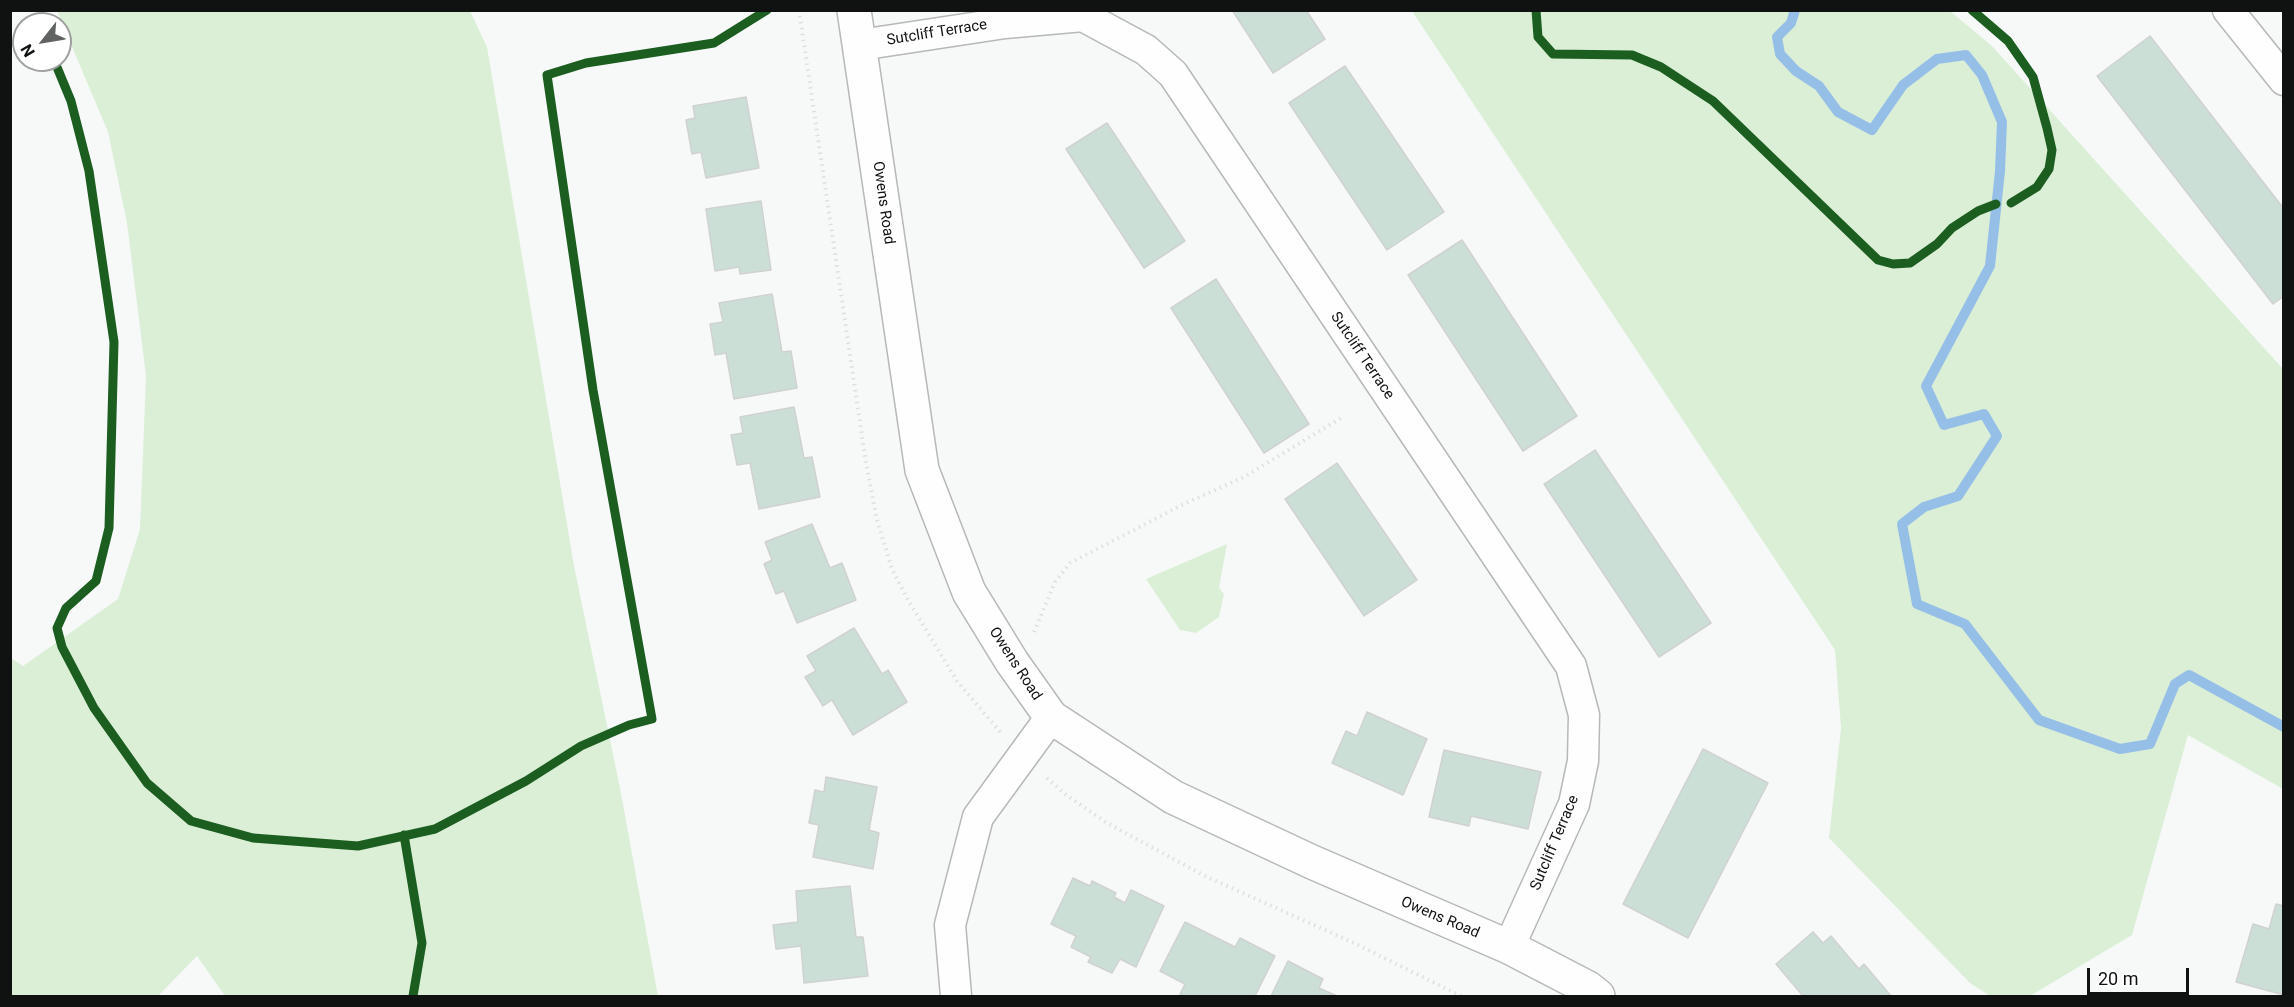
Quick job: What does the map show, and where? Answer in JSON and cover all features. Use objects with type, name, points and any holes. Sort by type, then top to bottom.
[{"type":"street","name":"Owens Road","points":[[854,10],[922,470],[969,592],[1012,662],[1051,717],[1173,797],[1312,862],[1509,947],[1598,996]]},
{"type":"street","points":[[2228,10],[2283,80]]},
{"type":"street","name":"Sutcliff Terrace","points":[[860,45],[1005,23],[1083,16],[1146,50],[1173,74],[1571,666],[1584,715],[1584,761],[1577,793],[1570,814],[1509,947]]},
{"type":"street","points":[[956,996],[950,925],[978,818],[1025,757],[1051,717]]},
{"type":"path","points":[[799,10],[866,464],[877,520],[892,568],[957,681],[1025,757],[1065,795],[1107,823],[1205,876],[1354,943],[1461,996]]},
{"type":"path","points":[[1012,662],[1034,631],[1055,582],[1070,563],[1184,504],[1244,477],[1341,418]]},
{"type":"green space","points":[[470,11],[487,47],[574,566],[620,788],[658,996],[225,996],[197,956],[158,996],[11,996],[11,658],[23,666],[118,599],[140,529],[146,376],[127,223],[108,132],[72,47],[72,12],[57,12]]},
{"type":"green space","points":[[1412,11],[1950,11],[1992,46],[2283,369],[2283,789],[2188,735],[2132,935],[2030,996],[1990,996],[1970,983],[1829,838],[1841,728],[1835,650]]},
{"type":"green space","points":[[1227,544],[1219,588],[1224,594],[1219,617],[1196,633],[1180,630],[1146,579]]},
{"type":"building","points":[[1232,10],[1306,10],[1325,39],[1273,73]]},
{"type":"building","points":[[2150,36],[2284,209],[2284,296],[2273,304],[2097,76]]},
{"type":"building","points":[[1345,66],[1444,212],[1387,250],[1289,103]]},
{"type":"building","points":[[746,97],[759,168],[706,178],[701,152],[692,154],[686,120],[695,118],[693,106]]},
{"type":"building","points":[[1107,123],[1185,241],[1144,268],[1066,149]]},
{"type":"building","points":[[761,201],[771,270],[740,274],[739,267],[715,271],[706,209]]},
{"type":"building","points":[[1462,240],[1577,416],[1523,451],[1408,275]]},
{"type":"building","points":[[1216,279],[1309,424],[1264,453],[1171,308]]},
{"type":"building","points":[[772,294],[782,352],[791,351],[797,388],[734,399],[726,353],[715,355],[710,324],[723,322],[719,303]]},
{"type":"building","points":[[794,407],[804,458],[812,457],[820,497],[759,509],[750,463],[737,465],[731,435],[743,433],[740,417]]},
{"type":"building","points":[[1595,450],[1711,623],[1659,657],[1544,484]]},
{"type":"building","points":[[1337,463],[1417,580],[1364,616],[1285,499]]},
{"type":"building","points":[[812,524],[830,568],[842,563],[856,600],[797,623],[784,591],[776,594],[764,564],[772,560],[765,542]]},
{"type":"building","points":[[854,628],[882,674],[888,670],[907,702],[853,735],[832,700],[823,706],[805,677],[816,671],[807,656]]},
{"type":"building","points":[[1367,712],[1427,739],[1403,795],[1332,763],[1346,731],[1357,736]]},
{"type":"building","points":[[1703,749],[1768,783],[1688,938],[1623,904]]},
{"type":"building","points":[[1444,750],[1541,772],[1528,829],[1471,816],[1469,826],[1429,817]]},
{"type":"building","points":[[826,777],[877,787],[869,830],[879,833],[873,869],[813,857],[819,825],[809,823],[815,790],[824,792]]},
{"type":"building","points":[[1073,878],[1090,886],[1092,881],[1116,893],[1114,897],[1125,903],[1131,890],[1164,906],[1136,967],[1120,959],[1112,973],[1088,962],[1091,957],[1071,947],[1076,936],[1051,924]]},
{"type":"building","points":[[850,886],[856,937],[863,937],[868,976],[804,983],[801,946],[776,949],[773,925],[798,922],[796,891]]},
{"type":"building","points":[[2276,904],[2284,906],[2284,995],[2236,982],[2253,924],[2269,929]]},
{"type":"building","points":[[1185,922],[1235,947],[1240,938],[1275,956],[1255,996],[1185,996],[1180,994],[1185,984],[1160,971]]},
{"type":"building","points":[[1813,932],[1823,943],[1831,936],[1859,969],[1864,964],[1891,996],[1803,996],[1776,964]]},
{"type":"building","points":[[1288,961],[1323,979],[1319,988],[1337,996],[1271,996]]},
{"type":"waterway","points":[[1795,10],[1791,23],[1777,37],[1780,54],[1796,71],[1819,86],[1838,112],[1872,130],[1903,85],[1937,59],[1966,55],[1982,75],[2002,122],[2000,171],[1990,266],[1926,386],[1944,425],[1984,414],[1997,436],[1958,496],[1924,507],[1902,524],[1917,604],[1965,624],[2039,720],[2120,749],[2150,744],[2175,684],[2189,675],[2284,727]]},
{"type":"cycle path","points":[[59,72],[71,101],[89,171],[114,342],[109,528],[96,581],[66,608],[57,628],[62,647],[94,708],[147,783],[191,821],[253,838],[358,846],[435,829],[526,781],[581,746],[629,725],[652,719],[593,390],[547,75],[586,63],[714,43],[767,10]]},
{"type":"cycle path","points":[[1536,10],[1538,37],[1553,54],[1632,55],[1661,67],[1713,101],[1878,260],[1893,264],[1910,263],[1937,244],[1952,228],[1978,211],[1996,204]]},
{"type":"cycle path","points":[[1972,10],[2008,41],[2033,77],[2052,150],[2049,169],[2037,187],[2011,203]]},
{"type":"cycle path","points":[[404,835],[422,943],[413,996]]}]
